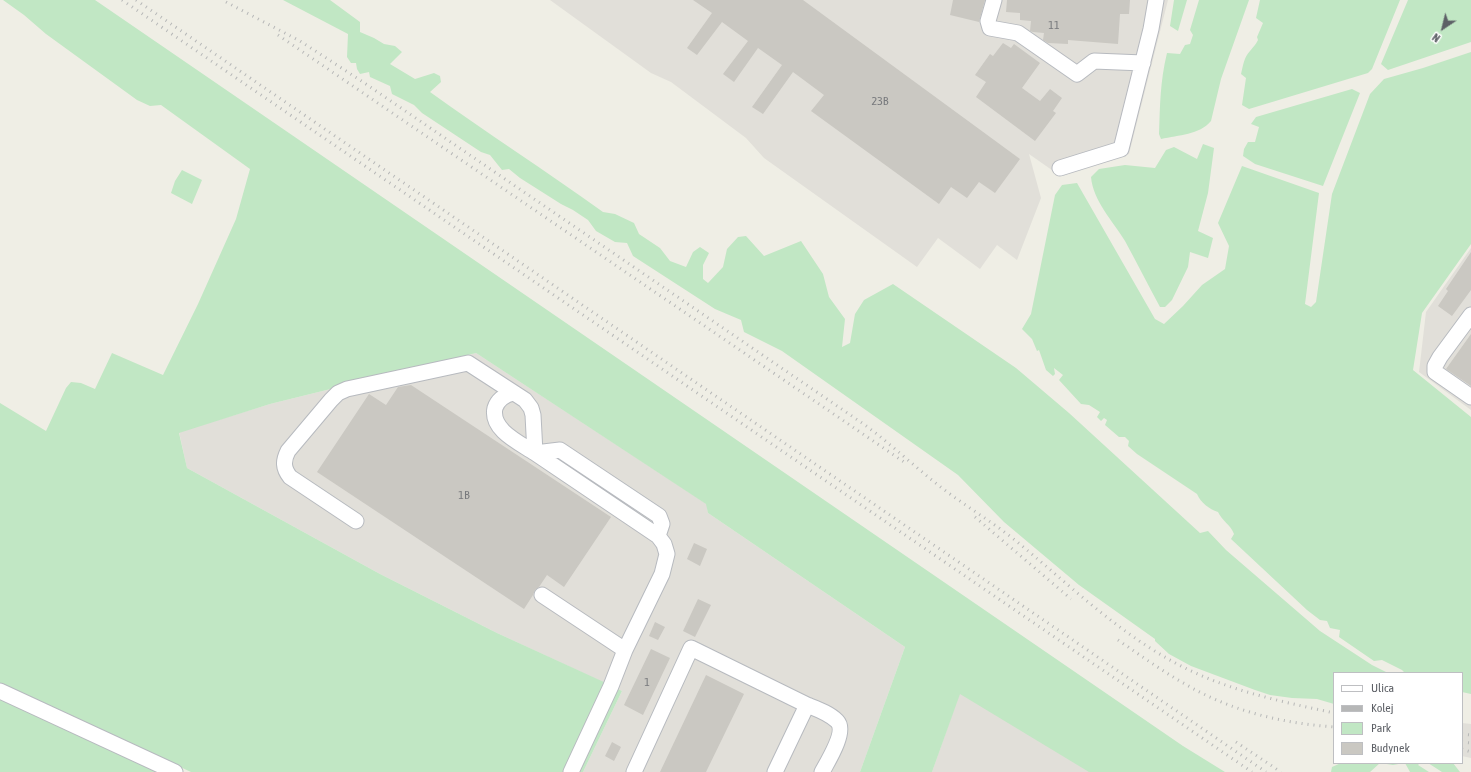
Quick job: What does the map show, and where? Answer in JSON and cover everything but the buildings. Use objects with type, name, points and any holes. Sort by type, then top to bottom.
[{"type":"lane","points":[[994,0],[988,21],[990,28],[1018,33],[1077,74],[1094,61],[1143,63]]},
{"type":"lane","points":[[1060,168],[1121,150],[1151,29],[1156,0]]},
{"type":"lane","points":[[1471,315],[1435,366],[1435,372],[1471,397]]},
{"type":"lane","points":[[356,521],[290,477],[286,472],[284,465],[285,457],[288,451],[338,393],[347,389],[468,363],[525,400],[531,408],[533,415],[535,454]]},
{"type":"lane","points":[[513,393],[505,395],[498,401],[496,407],[496,423],[503,432],[658,536],[664,544],[667,554],[666,563],[662,574],[625,650],[611,686],[571,772]]},
{"type":"lane","points":[[535,454],[560,450],[660,516],[662,524],[658,536]]},
{"type":"lane","points":[[570,477],[579,463]]},
{"type":"lane","points":[[542,595],[625,650]]},
{"type":"lane","points":[[634,772],[691,648],[832,717],[838,722],[841,732],[822,772]]},
{"type":"lane","points":[[0,691],[175,772]]},
{"type":"lane","points":[[775,772],[807,705]]},
{"type":"shaded area","points":[[550,0],[1168,0],[1129,154],[1059,175],[1029,154],[1041,198],[1017,260],[997,245],[980,269],[938,238],[917,267],[764,158],[746,138],[671,82],[651,73]]},
{"type":"shaded area","points":[[1471,248],[1471,410],[1419,372],[1426,312]]},
{"type":"shaded area","points":[[476,353],[707,504],[708,513],[905,647],[860,772],[583,772],[622,691],[497,633],[380,574],[187,468],[179,432],[270,404]]},
{"type":"shaded area","points":[[963,683],[1107,772],[932,772]]},
{"type":"shaded area","points":[[1463,723],[1471,724],[1471,758],[1463,756]]},
{"type":"green space","points":[[3,0],[95,0],[1183,746],[1225,772],[1089,772],[960,694],[932,772],[860,772],[905,647],[708,513],[706,504],[476,353],[270,404],[179,433],[187,468],[380,574],[497,633],[606,683],[565,772],[191,772],[0,683],[0,403],[46,431],[66,388],[71,382],[81,383],[95,389],[112,353],[163,375],[198,304],[236,219],[250,169],[161,105],[150,106],[137,100],[46,34],[24,15]]},
{"type":"green space","points":[[283,0],[330,0],[360,22],[360,32],[384,44],[395,46],[402,52],[390,64],[415,79],[434,73],[440,76],[441,82],[430,92],[603,212],[615,214],[634,223],[639,234],[660,248],[670,261],[686,267],[693,252],[700,247],[709,253],[703,265],[703,279],[708,283],[723,267],[727,249],[738,237],[746,236],[764,256],[801,241],[823,274],[829,297],[845,319],[842,347],[850,343],[855,314],[864,300],[893,284],[1016,368],[1069,413],[1200,533],[1208,531],[1226,550],[1320,631],[1372,665],[1386,672],[1333,672],[1333,704],[1317,699],[1270,695],[1191,666],[1169,654],[1155,641],[1155,639],[1079,585],[1004,522],[958,475],[782,351],[744,332],[741,320],[715,309],[633,256],[627,243],[615,242],[596,231],[588,220],[573,210],[520,178],[509,169],[502,170],[490,155],[481,152],[422,113],[414,105],[392,94],[390,86],[370,77],[369,72],[360,74],[356,63],[351,63],[347,57],[348,34]]},
{"type":"green space","points":[[1174,0],[1187,0],[1178,31],[1170,26]]},
{"type":"green space","points":[[1199,0],[1249,0],[1221,79],[1211,121],[1206,126],[1195,132],[1161,139],[1159,134],[1161,94],[1167,53],[1180,54],[1185,45],[1190,44],[1193,35],[1190,30]]},
{"type":"green space","points":[[1260,0],[1400,0],[1372,69],[1368,73],[1249,109],[1242,105],[1246,78],[1241,74],[1245,59],[1258,40],[1257,37],[1263,23],[1256,18]]},
{"type":"green space","points":[[1408,0],[1471,0],[1471,42],[1388,70],[1381,64]]},
{"type":"green space","points":[[1471,52],[1471,244],[1422,313],[1413,370],[1471,417],[1471,694],[1463,692],[1463,672],[1404,672],[1382,660],[1374,661],[1339,637],[1340,630],[1330,628],[1327,621],[1320,620],[1307,610],[1231,539],[1234,534],[1218,512],[1206,505],[1197,494],[1137,454],[1128,446],[1129,441],[1125,437],[1119,437],[1105,425],[1107,420],[1104,418],[1101,421],[1097,417],[1100,412],[1089,405],[1081,404],[1059,380],[1063,375],[1054,368],[1055,374],[1053,376],[1046,370],[1039,350],[1037,351],[1032,339],[1022,329],[1031,314],[1055,195],[1062,185],[1077,183],[1155,319],[1164,324],[1202,285],[1225,269],[1229,246],[1218,223],[1242,166],[1319,193],[1305,304],[1311,307],[1316,302],[1332,194],[1370,94],[1384,79]]},
{"type":"green space","points":[[1352,89],[1360,93],[1323,186],[1255,164],[1243,156],[1244,149],[1248,142],[1255,142],[1259,127],[1251,124],[1256,117]]},
{"type":"green space","points":[[1203,144],[1214,148],[1208,193],[1198,231],[1213,238],[1208,258],[1190,252],[1188,267],[1172,300],[1165,307],[1160,307],[1125,241],[1099,203],[1091,177],[1099,169],[1125,165],[1155,168],[1166,150],[1174,147],[1197,159]]},
{"type":"green space","points":[[182,170],[202,180],[192,204],[171,193],[175,181]]},
{"type":"green space","points":[[618,689],[622,691],[583,772],[576,772],[614,691],[617,692]]},
{"type":"green space","points":[[0,697],[162,772],[0,772]]},
{"type":"green space","points":[[1339,764],[1379,764],[1370,772],[1331,772],[1332,767]]},
{"type":"green space","points":[[1406,764],[1419,764],[1418,765],[1429,772],[1410,772]]},
{"type":"green space","points":[[1430,764],[1454,764],[1460,772],[1442,772]]},
{"type":"railway","points":[[122,0],[1252,772]]},
{"type":"railway","points":[[136,0],[1266,772]]},
{"type":"railway","points":[[226,2],[300,41],[360,80],[865,425],[942,488],[1011,537],[1100,612],[1142,643],[1187,669],[1223,684],[1259,696],[1333,713]]},
{"type":"railway","points":[[278,35],[904,462]]},
{"type":"railway","points":[[975,517],[1071,599]]},
{"type":"railway","points":[[1118,640],[1176,679],[1220,702],[1276,719],[1333,727]]},
{"type":"railway","points":[[1463,734],[1471,735]]},
{"type":"railway","points":[[1236,742],[1281,772]]},
{"type":"railway","points":[[1463,742],[1471,743]]},
{"type":"railway","points":[[1463,749],[1471,752]]}]
